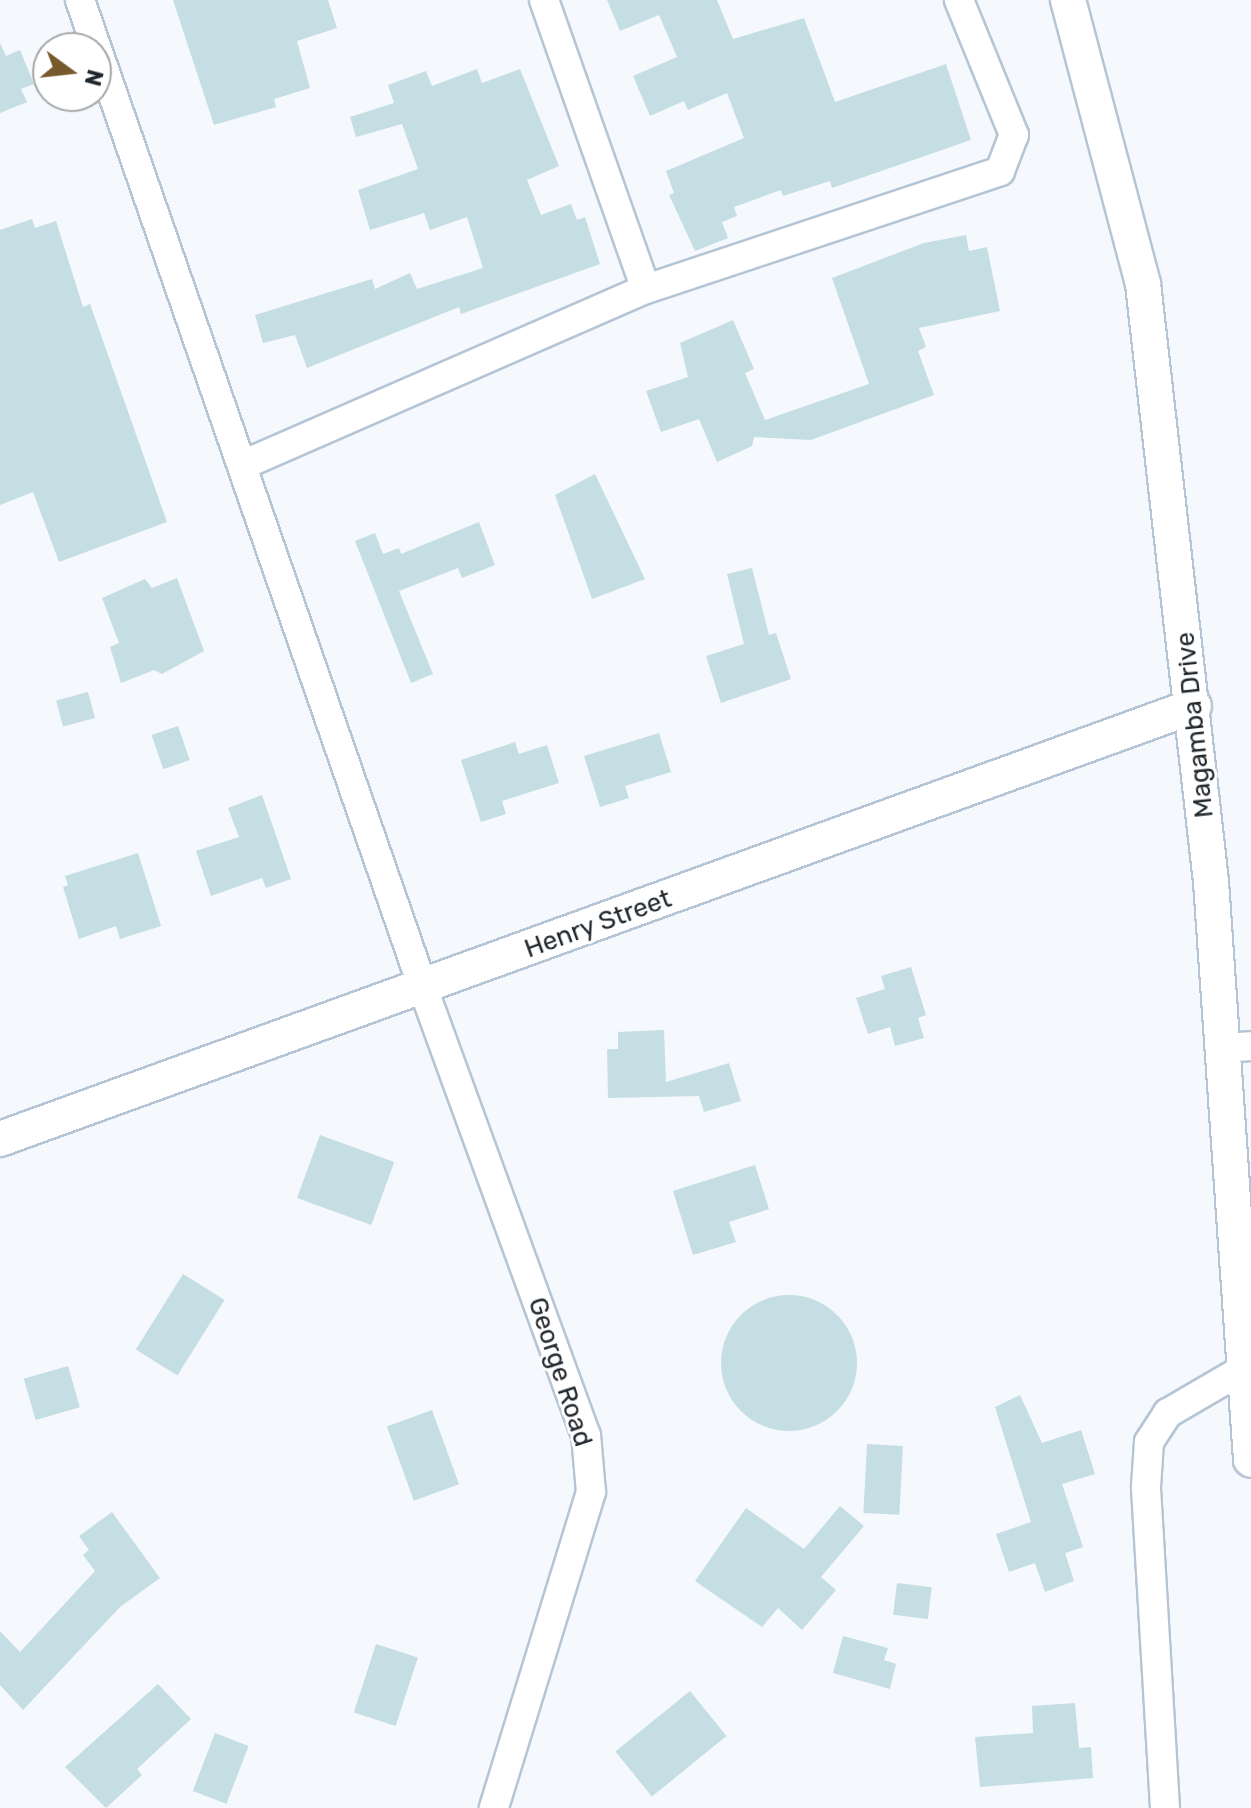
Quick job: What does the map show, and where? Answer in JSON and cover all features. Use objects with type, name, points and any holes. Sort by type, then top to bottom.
[{"type":"street","name":"George Road","points":[[80,0],[245,464],[423,988],[586,1435],[591,1492],[494,1808]]},
{"type":"street","points":[[544,0],[646,289]]},
{"type":"street","points":[[245,464],[646,289],[1000,171],[1014,135],[959,0]]},
{"type":"street","name":"Magamba Drive","points":[[1068,0],[1143,284],[1237,1047],[1242,1370],[1251,1460]]},
{"type":"street","name":"Henry Street","points":[[0,1139],[1194,706]]},
{"type":"street","points":[[1165,1808],[1146,1487],[1149,1442],[1168,1413],[1242,1370]]},
{"type":"building","points":[[173,0],[328,0],[337,28],[297,41],[310,88],[274,99],[276,107],[214,125]]},
{"type":"building","points":[[607,0],[717,0],[733,39],[804,18],[835,102],[946,64],[971,140],[832,188],[830,181],[783,196],[781,190],[734,207],[737,216],[722,222],[728,238],[695,251],[669,195],[674,193],[666,171],[744,138],[727,93],[688,110],[684,101],[650,116],[633,76],[677,57],[659,15],[620,31]]},
{"type":"building","points":[[0,43],[6,56],[20,50],[32,85],[21,89],[27,102],[0,113]]},
{"type":"building","points":[[477,69],[482,83],[520,69],[559,166],[527,180],[541,215],[571,204],[577,220],[585,217],[600,264],[461,314],[459,307],[307,368],[295,335],[263,343],[255,315],[372,279],[375,289],[410,273],[417,289],[483,268],[467,217],[430,230],[424,213],[370,230],[358,190],[418,169],[402,124],[356,137],[350,117],[394,103],[388,85],[426,71],[432,86]]},
{"type":"building","points":[[32,219],[35,228],[56,221],[83,307],[90,304],[167,522],[59,562],[33,492],[0,505],[0,230]]},
{"type":"building","points":[[966,235],[969,251],[987,247],[1000,311],[919,328],[926,347],[918,351],[934,395],[811,440],[754,437],[752,446],[717,462],[699,419],[661,432],[646,391],[688,377],[680,343],[733,320],[754,369],[745,373],[765,420],[869,384],[832,278],[924,243]]},
{"type":"building","points":[[595,474],[645,579],[592,599],[555,495]]},
{"type":"building","points":[[479,522],[495,565],[462,578],[458,568],[399,591],[433,674],[411,683],[355,541],[375,533],[383,554],[399,548],[401,554]]},
{"type":"building","points":[[752,568],[769,635],[776,633],[791,679],[721,703],[706,656],[744,644],[727,574]]},
{"type":"building","points":[[177,578],[204,651],[162,674],[154,670],[121,683],[110,647],[119,643],[102,598],[145,579],[152,588]]},
{"type":"building","points":[[88,692],[95,718],[63,727],[56,701]]},
{"type":"building","points":[[178,726],[190,760],[163,769],[152,735]]},
{"type":"building","points":[[659,733],[671,772],[625,786],[629,798],[600,807],[584,756]]},
{"type":"building","points":[[515,742],[519,754],[547,745],[559,783],[502,801],[506,814],[481,822],[461,760]]},
{"type":"building","points":[[262,795],[291,879],[266,888],[262,878],[211,896],[196,851],[239,837],[228,808]]},
{"type":"building","points":[[138,853],[161,926],[120,939],[116,926],[79,939],[63,887],[68,885],[65,876]]},
{"type":"building","points":[[911,967],[926,1015],[918,1018],[924,1038],[895,1046],[890,1027],[868,1034],[856,998],[885,989],[881,976]]},
{"type":"building","points":[[664,1030],[666,1082],[729,1063],[741,1101],[704,1112],[699,1096],[608,1098],[607,1049],[618,1049],[618,1032]]},
{"type":"building","points":[[320,1135],[394,1162],[371,1225],[297,1198]]},
{"type":"building","points":[[755,1165],[769,1209],[729,1222],[736,1242],[693,1255],[673,1191]]},
{"type":"building","points":[[183,1274],[225,1300],[177,1375],[136,1349]]},
{"type":"building","points":[[789,1295],[815,1300],[837,1315],[852,1337],[857,1363],[852,1389],[837,1411],[815,1426],[789,1431],[763,1426],[741,1411],[726,1389],[721,1363],[726,1337],[741,1315],[763,1300]]},
{"type":"building","points":[[68,1366],[80,1407],[36,1420],[24,1379]]},
{"type":"building","points":[[1020,1395],[1042,1443],[1081,1430],[1095,1474],[1062,1484],[1083,1547],[1065,1553],[1074,1581],[1045,1592],[1035,1563],[1009,1572],[996,1534],[1031,1522],[995,1407]]},
{"type":"building","points":[[432,1410],[459,1484],[414,1501],[387,1426]]},
{"type":"building","points":[[867,1444],[903,1446],[899,1515],[863,1513]]},
{"type":"building","points":[[840,1506],[864,1526],[821,1577],[836,1590],[802,1630],[778,1608],[762,1627],[695,1581],[746,1508],[804,1549]]},
{"type":"building","points":[[112,1512],[160,1578],[120,1607],[23,1710],[0,1685],[0,1631],[20,1652],[95,1571],[83,1555],[89,1550],[79,1536]]},
{"type":"building","points":[[897,1583],[932,1587],[928,1619],[893,1615]]},
{"type":"building","points":[[843,1636],[888,1648],[884,1660],[896,1664],[890,1689],[833,1673]]},
{"type":"building","points":[[376,1644],[418,1658],[396,1726],[354,1712]]},
{"type":"building","points":[[158,1684],[191,1719],[137,1769],[142,1775],[106,1808],[65,1767]]},
{"type":"building","points":[[690,1691],[727,1736],[652,1796],[615,1751]]},
{"type":"building","points":[[1075,1703],[1079,1748],[1091,1747],[1093,1778],[980,1787],[975,1737],[1033,1733],[1032,1706]]},
{"type":"building","points":[[215,1733],[249,1746],[226,1804],[193,1791]]}]
